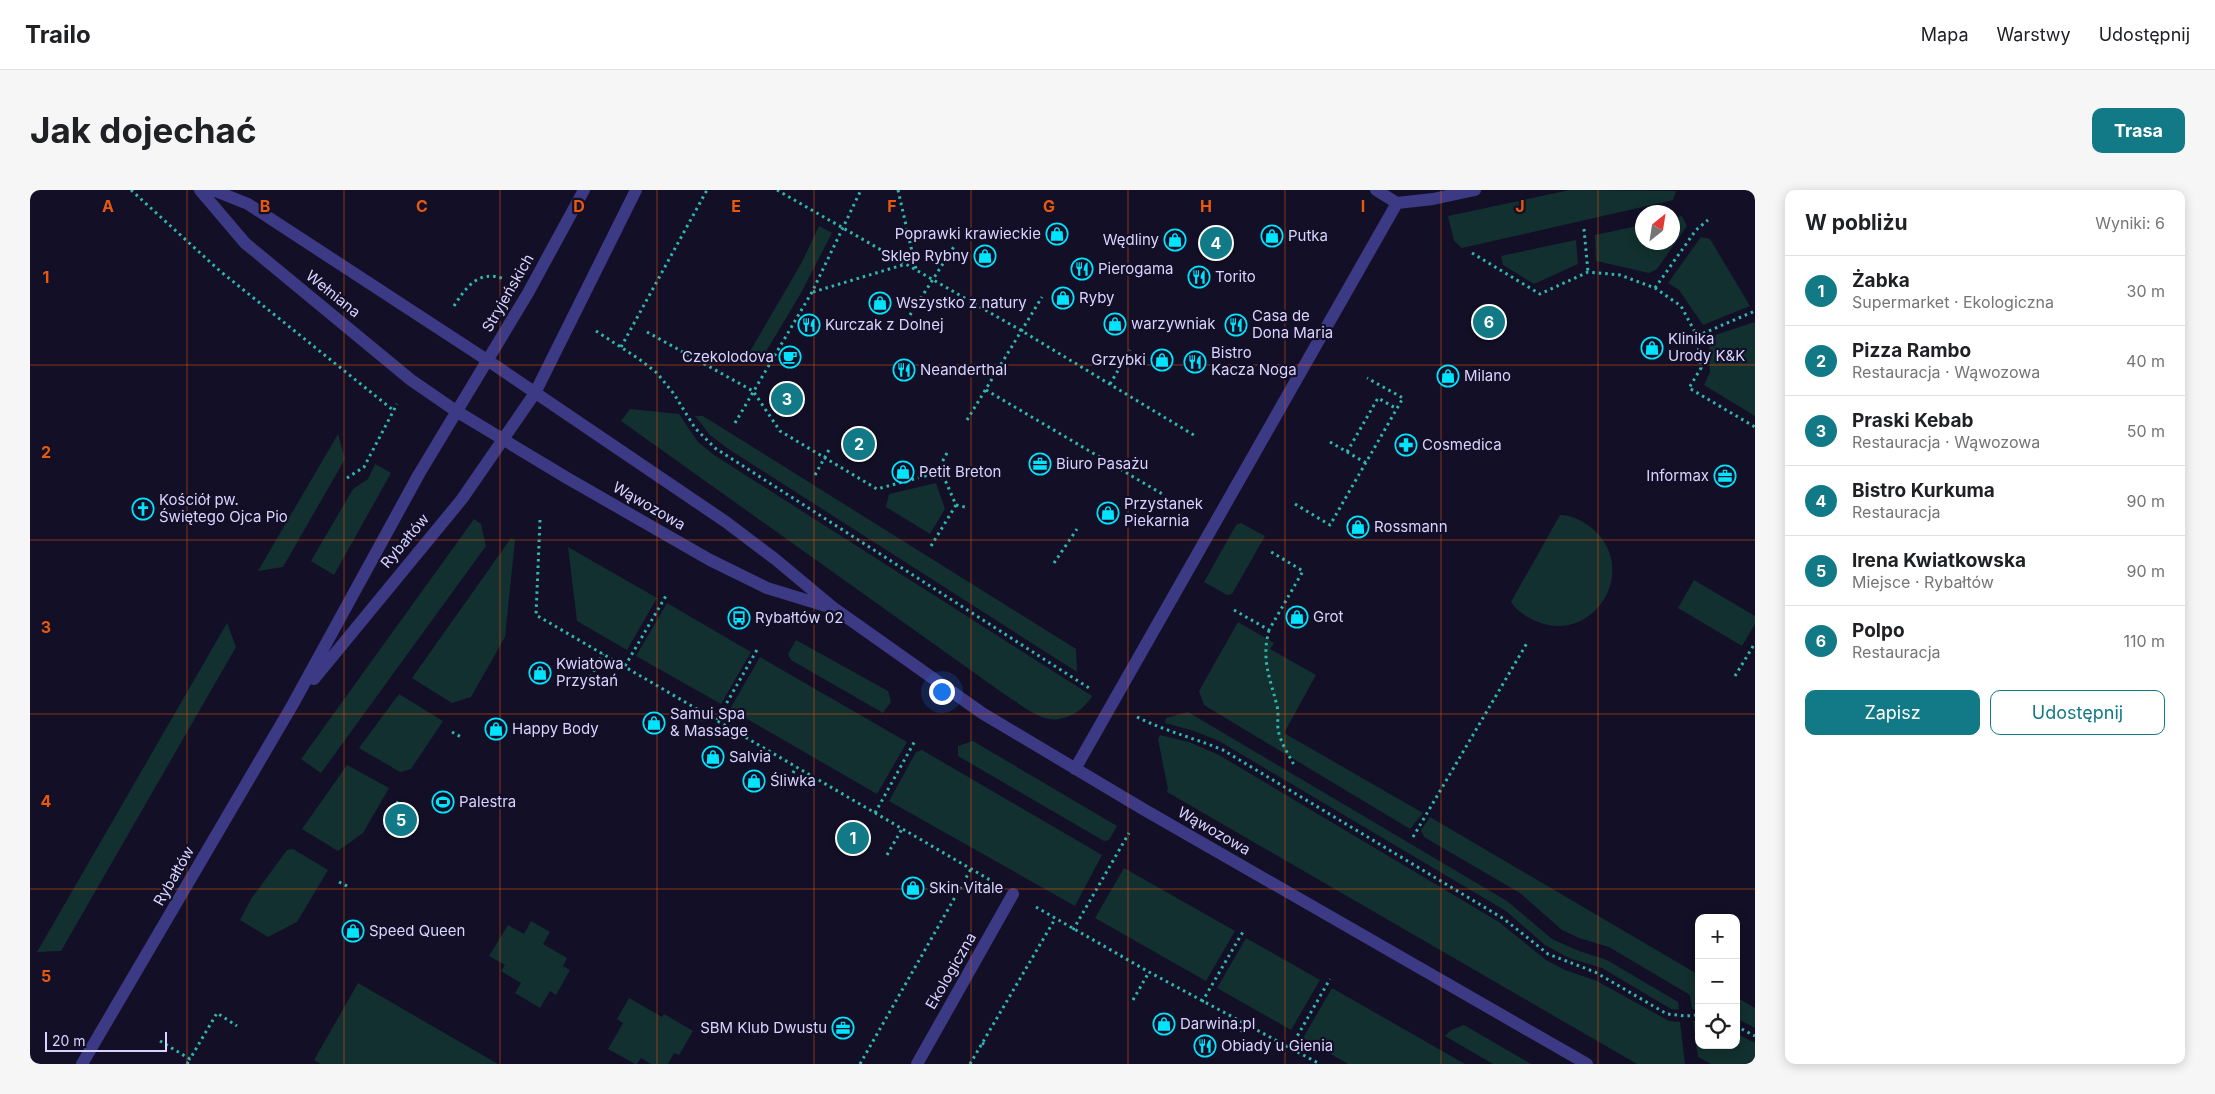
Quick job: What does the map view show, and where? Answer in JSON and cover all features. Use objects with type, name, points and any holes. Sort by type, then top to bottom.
[{"type":"street","name":"Wełniana","points":[[200,190],[245,243],[412,380],[456,411]]},
{"type":"street","name":"Wełniana","points":[[213,190],[248,204],[487,360]]},
{"type":"street","name":"Stryjeńskich","points":[[456,411],[528,293],[584,190]]},
{"type":"street","points":[[535,394],[636,190]]},
{"type":"street","points":[[1376,190],[1397,203],[1433,199],[1475,190]]},
{"type":"street","points":[[1075,769],[1397,203]]},
{"type":"street","name":"Wąwozowa","points":[[487,360],[726,522],[835,609],[982,713],[1075,769],[1587,1064]]},
{"type":"street","name":"Rybałtów","points":[[293,704],[462,499],[535,394]]},
{"type":"street","name":"Wąwozowa","points":[[456,411],[504,441],[710,560],[767,588],[835,609]]},
{"type":"street","name":"Rybałtów","points":[[82,1064],[293,704],[419,474],[456,411]]},
{"type":"street","name":"Ekologiczna","points":[[917,1064],[1013,894]]},
{"type":"path","points":[[131,190],[220,271],[394,410]]},
{"type":"path","points":[[621,347],[706,190]]},
{"type":"path","points":[[777,190],[1022,331],[1197,437]]},
{"type":"path","points":[[735,423],[812,292],[861,190]]},
{"type":"path","points":[[898,190],[916,270]]},
{"type":"path","points":[[1655,288],[1696,230],[1708,220]]},
{"type":"path","points":[[1584,229],[1588,272]]},
{"type":"path","points":[[910,315],[955,245]]},
{"type":"path","points":[[1472,253],[1540,294],[1588,272],[1620,275],[1655,288],[1681,306],[1697,336],[1701,368],[1689,388],[1755,428]]},
{"type":"path","points":[[812,292],[906,264]]},
{"type":"path","points":[[453,309],[465,289],[473,281],[483,276],[492,276],[510,282]]},
{"type":"path","points":[[968,420],[1042,297]]},
{"type":"path","points":[[1697,336],[1755,311]]},
{"type":"path","points":[[590,328],[621,347],[657,373],[674,394],[695,428],[715,448],[1096,692]]},
{"type":"path","points":[[647,332],[753,392],[780,431],[877,489],[936,473],[948,454]]},
{"type":"path","points":[[1110,384],[1130,350]]},
{"type":"path","points":[[1295,504],[1330,525],[1397,409],[1403,398],[1367,378]]},
{"type":"path","points":[[986,390],[1164,495]]},
{"type":"path","points":[[347,478],[364,467],[401,398]]},
{"type":"path","points":[[1347,452],[1378,398],[1397,409]]},
{"type":"path","points":[[1330,442],[1366,463]]},
{"type":"path","points":[[814,475],[830,448]]},
{"type":"path","points":[[936,473],[945,480],[956,506]]},
{"type":"path","points":[[956,506],[965,508]]},
{"type":"path","points":[[931,546],[956,506]]},
{"type":"path","points":[[540,520],[536,615],[1073,930],[1202,1002],[1320,1064]]},
{"type":"path","points":[[1054,563],[1077,529]]},
{"type":"path","points":[[1268,550],[1304,571],[1269,630],[1265,663],[1278,707],[1278,727],[1285,748],[1296,767]]},
{"type":"path","points":[[625,666],[667,594]]},
{"type":"path","points":[[1234,610],[1269,630]]},
{"type":"path","points":[[1413,837],[1526,643]]},
{"type":"path","points":[[1735,676],[1755,643]]},
{"type":"path","points":[[717,720],[758,648]]},
{"type":"path","points":[[586,682],[603,654]]},
{"type":"path","points":[[1130,712],[1165,730],[1194,738],[1223,750],[1504,919],[1548,954],[1594,972],[1666,1014],[1685,1016],[1695,1015]]},
{"type":"path","points":[[701,720],[705,713]]},
{"type":"path","points":[[452,732],[463,738]]},
{"type":"path","points":[[875,813],[916,739]]},
{"type":"path","points":[[793,773],[796,767]]},
{"type":"path","points":[[396,802],[408,808]]},
{"type":"path","points":[[1073,930],[1131,828]]},
{"type":"path","points":[[887,855],[902,829]]},
{"type":"path","points":[[860,1064],[893,1001],[971,869]]},
{"type":"path","points":[[339,882],[349,887]]},
{"type":"path","points":[[970,1064],[1055,919]]},
{"type":"path","points":[[1202,1002],[1244,930]]},
{"type":"path","points":[[1133,1000],[1148,972]]},
{"type":"path","points":[[1290,1047],[1330,979]]},
{"type":"path","points":[[187,1064],[218,1014],[237,1026]]},
{"type":"path","points":[[1241,1032],[1245,1024]]},
{"type":"path","points":[[1740,1028],[1755,1036]]},
{"type":"path","points":[[160,1041],[190,1060]]},
{"type":"path","points":[[982,1043],[987,1046]]},
{"type":"green space","points":[[1570,190],[1676,191],[1673,200],[1651,205],[1635,205],[1635,209],[1462,248],[1454,241],[1448,216]]},
{"type":"green space","points":[[1680,216],[1682,216],[1687,226],[1680,236]]},
{"type":"green space","points":[[819,226],[832,233],[801,293],[761,360],[749,353],[802,262]]},
{"type":"green space","points":[[1635,226],[1635,250],[1670,250],[1657,269],[1649,273],[1596,261],[1595,235]]},
{"type":"green space","points":[[1701,237],[1710,239],[1750,306],[1703,325],[1679,290],[1668,283]]},
{"type":"green space","points":[[1576,240],[1578,264],[1534,284],[1503,265],[1501,256]]},
{"type":"green space","points":[[1755,322],[1755,416],[1704,385],[1710,372],[1709,337]]},
{"type":"green space","points":[[630,409],[679,414],[698,442],[714,455],[1092,696],[1089,701],[1074,714],[1062,719],[1049,719],[1037,715],[1004,694],[621,421]]},
{"type":"green space","points":[[695,416],[703,416],[1076,649],[1077,672],[727,448],[710,435]]},
{"type":"green space","points":[[338,434],[345,459],[283,567],[258,571]]},
{"type":"green space","points":[[375,464],[391,473],[334,575],[311,561],[353,489],[368,479]]},
{"type":"green space","points":[[936,483],[945,509],[930,534],[886,507],[889,494]]},
{"type":"green space","points":[[1560,515],[1570,516],[1587,524],[1594,530],[1607,547],[1612,565],[1611,583],[1604,600],[1592,613],[1577,623],[1558,626],[1538,622],[1530,618],[1519,611],[1511,602]]},
{"type":"green space","points":[[474,519],[481,524],[486,546],[321,773],[301,759]]},
{"type":"green space","points":[[1241,523],[1265,536],[1232,594],[1227,595],[1204,582],[1236,525]]},
{"type":"green space","points":[[511,538],[515,540],[505,637],[471,697],[452,703],[412,678]]},
{"type":"green space","points":[[568,547],[657,598],[627,650],[577,621]]},
{"type":"green space","points":[[1694,580],[1755,616],[1755,624],[1742,646],[1678,608]]},
{"type":"green space","points":[[667,603],[751,652],[721,704],[636,656]]},
{"type":"green space","points":[[1238,622],[1274,643],[1270,649],[1316,675],[1284,733],[1423,813],[1410,829],[1204,705],[1199,691]]},
{"type":"green space","points":[[227,623],[236,647],[61,951],[37,952]]},
{"type":"green space","points":[[796,640],[888,691],[891,702],[883,713],[791,660],[788,654]]},
{"type":"green space","points":[[760,657],[907,742],[877,794],[730,709]]},
{"type":"green space","points":[[399,694],[443,721],[411,769],[400,772],[359,748]]},
{"type":"green space","points":[[1188,712],[1507,901],[1552,939],[1579,951],[1607,960],[1678,1002],[1679,1010],[1671,1009],[1602,968],[1569,958],[1545,945],[1506,911],[1219,741],[1194,731],[1165,723],[1166,718]]},
{"type":"green space","points":[[1160,735],[1189,742],[1219,755],[1499,922],[1546,960],[1565,970],[1597,981],[1669,1021],[1680,1022],[1685,1064],[1637,1064],[1167,792],[1158,739]]},
{"type":"green space","points":[[973,741],[1117,826],[1109,840],[1104,841],[958,756],[958,746]]},
{"type":"green space","points":[[922,750],[1102,855],[1075,906],[889,801],[916,752]]},
{"type":"green space","points":[[347,765],[389,788],[363,833],[338,851],[302,829]]},
{"type":"green space","points":[[1430,817],[1695,973],[1695,1009],[1692,1009],[1690,995],[1609,947],[1579,938],[1562,930],[1520,893],[1424,837],[1421,830]]},
{"type":"green space","points":[[293,849],[328,870],[297,922],[268,937],[240,920],[251,899],[287,850]]},
{"type":"green space","points":[[1124,868],[1235,931],[1206,981],[1095,918]]},
{"type":"green space","points":[[531,921],[550,932],[543,944],[567,958],[563,966],[570,970],[556,995],[550,991],[540,1008],[515,993],[521,983],[501,971],[505,965],[489,956],[508,925],[524,934]]},
{"type":"green space","points":[[1246,938],[1320,980],[1291,1030],[1217,988]]},
{"type":"green space","points":[[358,983],[498,1064],[321,1064],[314,1060]]},
{"type":"green space","points":[[1332,988],[1465,1064],[1348,1064],[1303,1038]]},
{"type":"green space","points":[[629,998],[662,1017],[664,1014],[693,1031],[679,1055],[674,1053],[668,1064],[651,1064],[641,1058],[635,1064],[608,1049],[623,1023],[617,1019]]},
{"type":"green space","points":[[1740,999],[1755,1008],[1755,1028],[1740,1020]]},
{"type":"green space","points":[[1464,1025],[1531,1064],[1493,1064],[1445,1036],[1451,1030]]},
{"type":"green space","points":[[1740,1035],[1755,1043],[1755,1064],[1711,1064],[1698,1057],[1697,1049],[1740,1049]]},
{"type":"place","name":"Poprawki krawieckie","points":[[1057,234]]},
{"type":"place","name":"Putka","points":[[1272,236]]},
{"type":"place","name":"Wędliny","points":[[1175,240]]},
{"type":"place","name":"Bistro Kurkuma","points":[[1216,243]]},
{"type":"place","name":"Sklep Rybny","points":[[985,256]]},
{"type":"place","name":"Pierogama","points":[[1082,269]]},
{"type":"place","name":"Torito","points":[[1199,277]]},
{"type":"place","name":"Ryby","points":[[1063,298]]},
{"type":"place","name":"Wszystko z natury","points":[[880,303]]},
{"type":"place","name":"Polpo","points":[[1489,322]]},
{"type":"place","name":"warzywniak","points":[[1115,324]]},
{"type":"place","name":"Kurczak z Dolnej","points":[[809,325]]},
{"type":"place","name":"Casa de Dona Maria","points":[[1236,325]]},
{"type":"place","name":"Klinika Urody K&K","points":[[1652,348]]},
{"type":"place","name":"Czekolodova","points":[[790,357]]},
{"type":"place","name":"Grzybki","points":[[1162,360]]},
{"type":"place","name":"Bistro Kacza Noga","points":[[1195,362]]},
{"type":"place","name":"Neanderthal","points":[[904,370]]},
{"type":"place","name":"Milano","points":[[1448,376]]},
{"type":"place","name":"Praski Kebab","points":[[787,399]]},
{"type":"place","name":"Pizza Rambo","points":[[859,444]]},
{"type":"place","name":"Cosmedica","points":[[1406,445]]},
{"type":"place","name":"Biuro Pasażu","points":[[1040,464]]},
{"type":"place","name":"Petit Breton","points":[[903,472]]},
{"type":"place","name":"Informax","points":[[1725,476]]},
{"type":"place","name":"Kościół pw. Świętego Ojca Pio","points":[[143,509]]},
{"type":"place","name":"Przystanek Piekarnia","points":[[1108,513]]},
{"type":"place","name":"Rossmann","points":[[1358,527]]},
{"type":"place","name":"Grot","points":[[1297,617]]},
{"type":"place","name":"Rybałtów 02","points":[[739,618]]},
{"type":"place","name":"Kwiatowa Przystań","points":[[540,673]]},
{"type":"place","name":"Samui Spa & Massage","points":[[654,723]]},
{"type":"place","name":"Happy Body","points":[[496,729]]},
{"type":"place","name":"Salvia","points":[[713,757]]},
{"type":"place","name":"Śliwka","points":[[754,781]]},
{"type":"place","name":"Palestra","points":[[443,802]]},
{"type":"place","name":"Irena Kwiatkowska","points":[[401,820]]},
{"type":"place","name":"Żabka","points":[[853,838]]},
{"type":"place","name":"Skin Vitale","points":[[913,888]]},
{"type":"place","name":"Speed Queen","points":[[353,931]]},
{"type":"place","name":"Darwina.pl","points":[[1164,1024]]},
{"type":"place","name":"SBM Klub Dwustu","points":[[843,1028]]},
{"type":"place","name":"Obiady u Gienia","points":[[1205,1046]]}]
